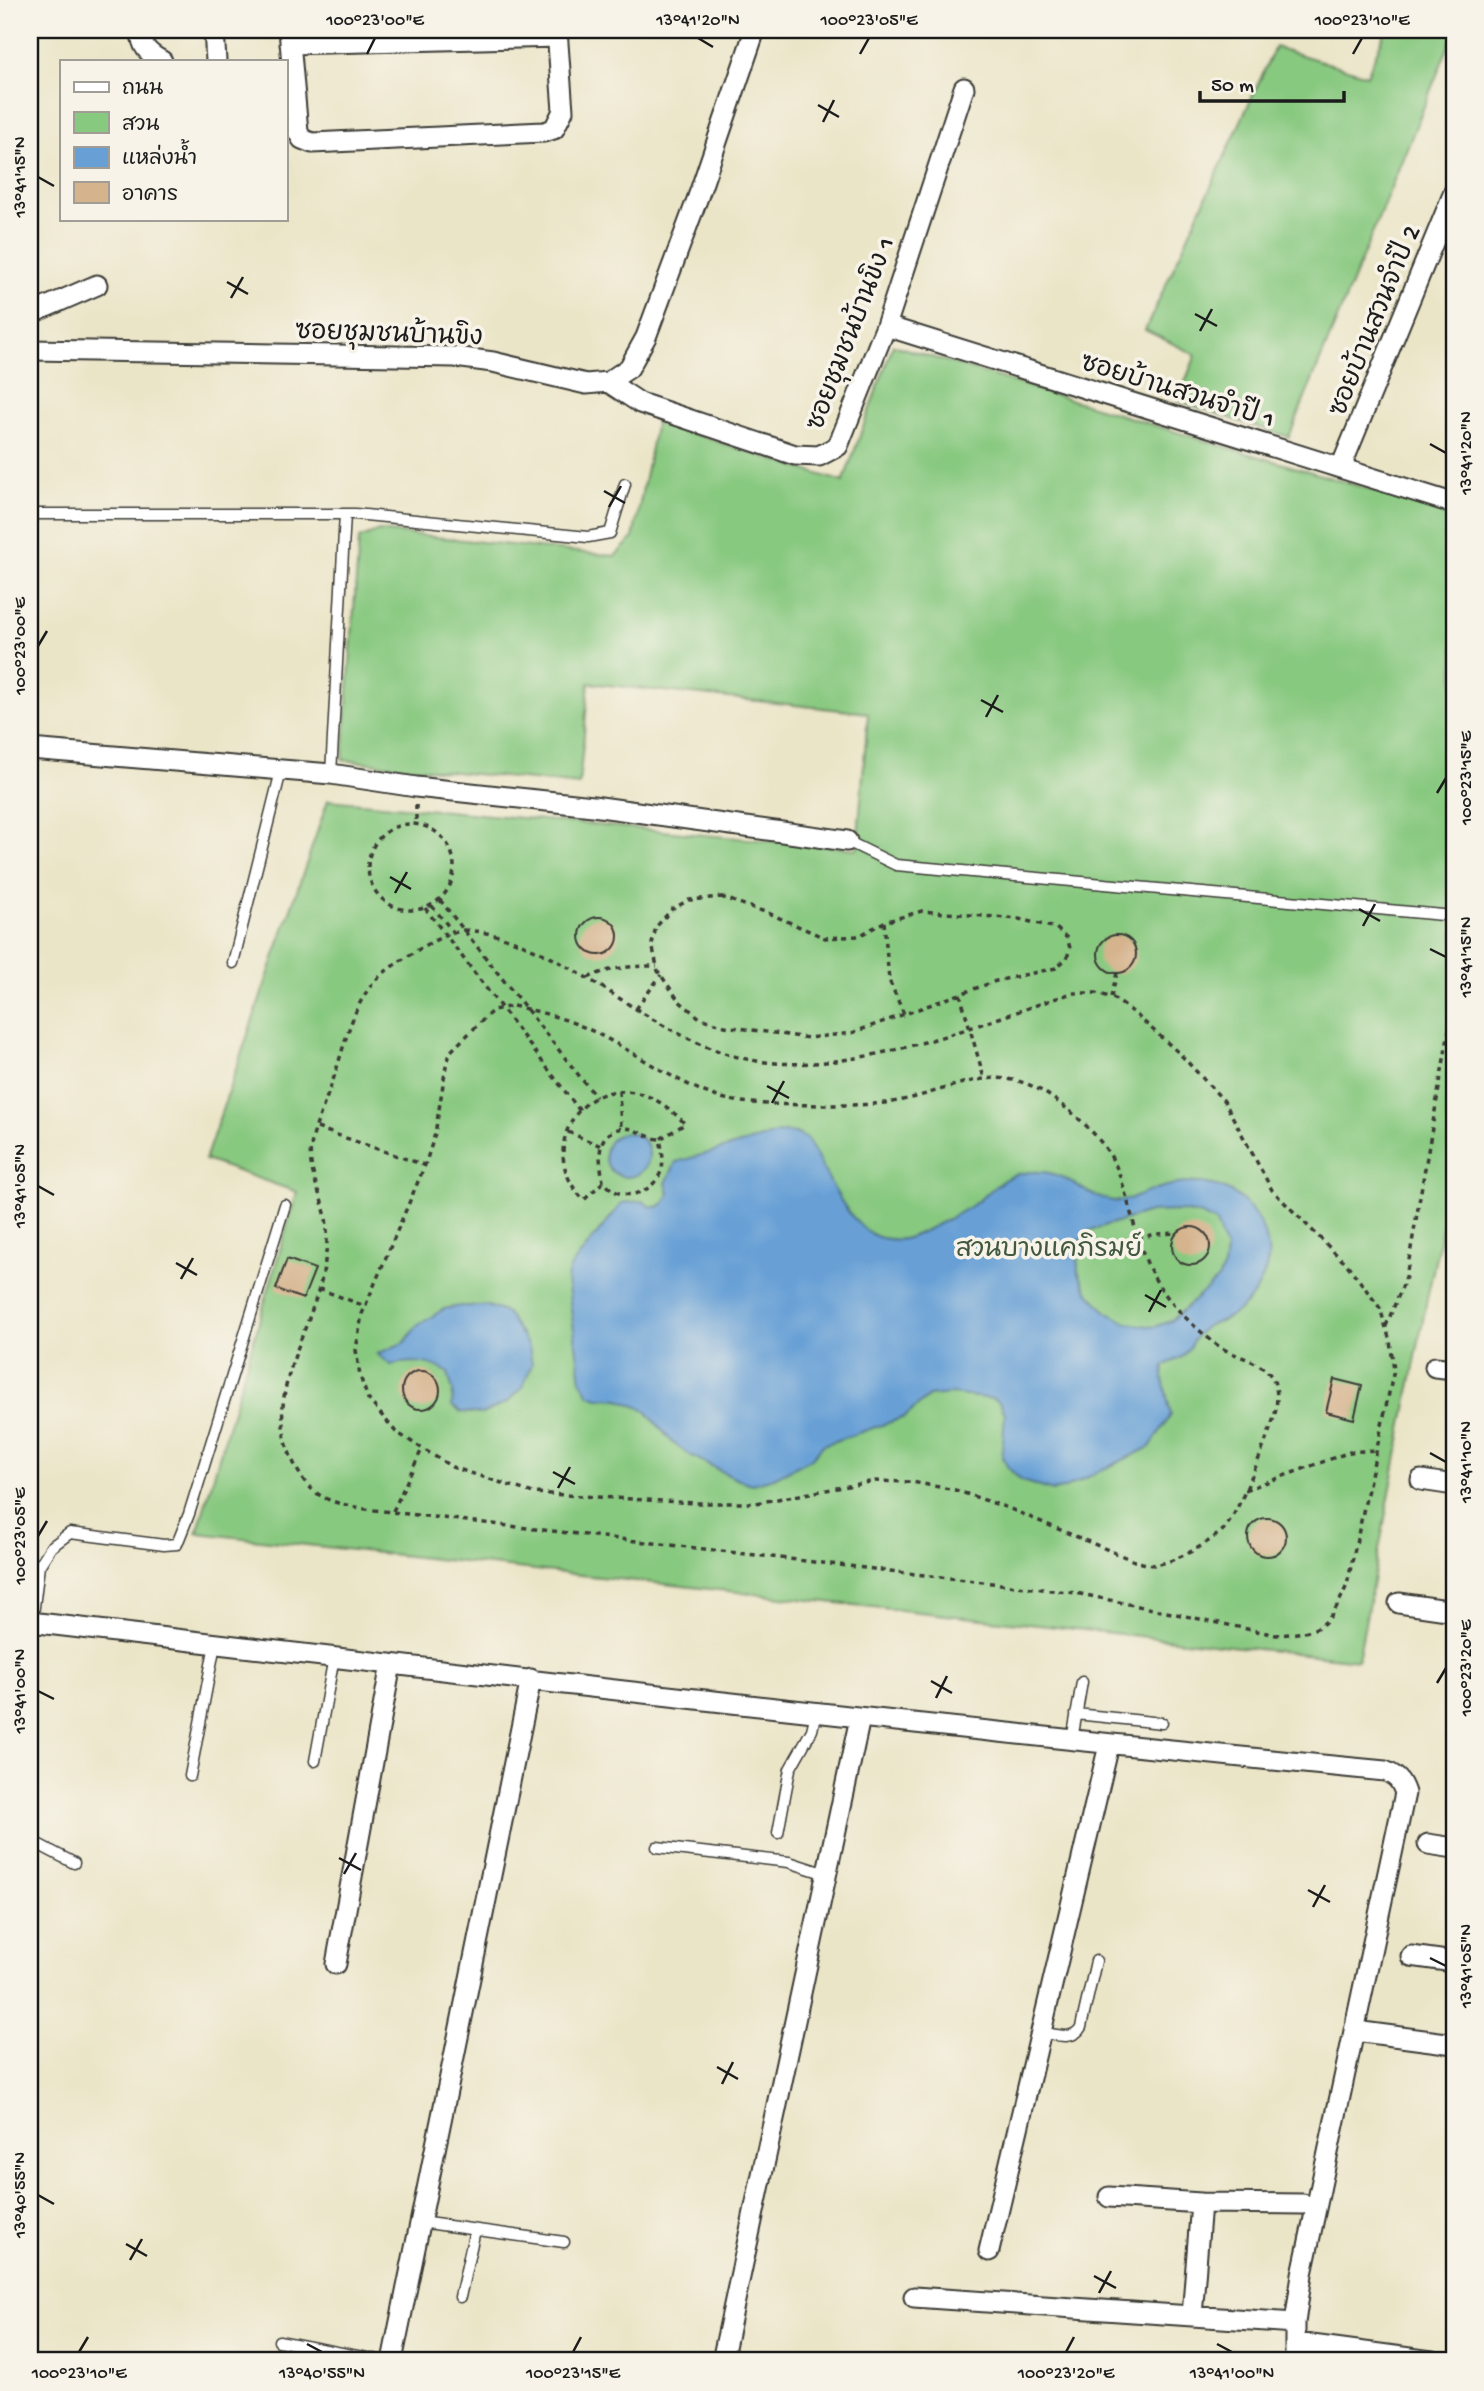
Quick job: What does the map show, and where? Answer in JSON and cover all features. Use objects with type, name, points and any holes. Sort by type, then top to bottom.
[{"type":"street","points":[[141,30],[141,43],[148,53],[160,60]]},
{"type":"street","points":[[214,30],[216,60]]},
{"type":"street","points":[[608,382],[629,368],[646,337],[698,197],[755,30]]},
{"type":"street","points":[[558,33],[563,111],[554,129],[544,132],[312,143],[302,139],[298,132],[290,91],[290,37],[558,33]]},
{"type":"street","name":"ซอยชุมชนบ้านขิง 1","points":[[608,382],[640,403],[795,455],[819,456],[838,446],[886,326],[964,88]]},
{"type":"street","name":"ซอยบ้านสวนจำปี 2","points":[[1341,467],[1454,192]]},
{"type":"street","points":[[30,314],[97,285]]},
{"type":"street","name":"ซอยบ้านสวนจำปี 1","points":[[886,326],[1454,502]]},
{"type":"street","name":"ซอยชุมชนบ้านขิง","points":[[30,351],[455,357],[493,362],[586,384],[608,382]]},
{"type":"street","points":[[30,749],[331,775],[593,806],[847,841]]},
{"type":"street","points":[[1421,1480],[1454,1485]]},
{"type":"street","points":[[1399,1603],[1454,1611]]},
{"type":"street","points":[[31,1623],[860,1718],[1385,1771],[1402,1782],[1405,1793],[1302,2274],[1295,2323],[1296,2352],[1432,2361]]},
{"type":"street","points":[[336,1964],[391,1664]]},
{"type":"street","points":[[392,2361],[531,1679]]},
{"type":"street","points":[[723,2361],[860,1718]]},
{"type":"street","points":[[989,2251],[1109,1745]]},
{"type":"street","points":[[1428,1844],[1454,1848]]},
{"type":"street","points":[[1411,1956],[1454,1962]]},
{"type":"street","points":[[1355,2031],[1454,2044]]},
{"type":"street","points":[[1109,2197],[1201,2203],[1303,2204]]},
{"type":"street","points":[[1192,2316],[1201,2203]]},
{"type":"street","points":[[914,2297],[1295,2323]]},
{"type":"lane","points":[[30,514],[345,514],[588,537],[610,533],[625,484]]},
{"type":"lane","points":[[331,775],[345,514]]},
{"type":"lane","points":[[233,963],[281,771]]},
{"type":"lane","points":[[847,841],[896,865],[1454,916]]},
{"type":"lane","points":[[31,1623],[39,1566],[51,1547],[70,1534],[164,1545],[177,1544],[189,1514],[285,1205]]},
{"type":"lane","points":[[190,1776],[215,1644]]},
{"type":"lane","points":[[315,1761],[334,1657]]},
{"type":"lane","points":[[1072,1741],[1082,1682]]},
{"type":"lane","points":[[778,1833],[790,1769],[812,1730],[816,1713]]},
{"type":"lane","points":[[1076,1714],[1162,1723]]},
{"type":"lane","points":[[30,1840],[74,1863]]},
{"type":"lane","points":[[657,1847],[789,1862],[826,1874]]},
{"type":"lane","points":[[1040,2032],[1072,2036],[1077,2034],[1096,1961]]},
{"type":"lane","points":[[420,2222],[564,2242]]},
{"type":"lane","points":[[460,2297],[475,2230]]},
{"type":"lane","points":[[279,2341],[383,2361]]},
{"type":"path","points":[[416,824],[441,835],[454,859],[455,872],[451,885],[440,900],[418,910],[403,910],[378,895],[368,868],[370,853],[377,840],[402,825],[416,824]]},
{"type":"path","points":[[721,897],[768,913],[825,938],[859,936],[884,922],[922,911],[1019,919],[1056,928],[1067,938],[1070,948],[1067,958],[1056,968],[996,981],[852,1033],[808,1038],[725,1026],[700,1018],[679,1000],[657,966],[652,944],[656,927],[672,909],[689,900],[721,897]]},
{"type":"path","points":[[440,900],[596,1097]]},
{"type":"path","points":[[432,905],[454,933]]},
{"type":"path","points":[[425,908],[580,1111]]},
{"type":"path","points":[[884,922],[888,980],[904,1014]]},
{"type":"path","points":[[464,930],[485,932],[511,940],[588,978],[684,1037],[755,1061],[789,1064],[843,1060],[922,1042],[1072,993],[1096,993],[1111,997],[1133,1012],[1180,1054],[1224,1101],[1272,1191],[1349,1267],[1380,1308],[1394,1370],[1347,1585],[1336,1610],[1323,1626],[1308,1633],[1276,1635],[1076,1593],[392,1512],[331,1502],[315,1492],[298,1474],[286,1446],[281,1410],[285,1384],[319,1289],[327,1239],[326,1219],[311,1162],[311,1146],[353,1020],[375,980],[394,964],[446,934],[454,933],[464,930]]},
{"type":"path","points":[[588,978],[606,970],[630,966],[657,966]]},
{"type":"path","points":[[1111,997],[1117,973]]},
{"type":"path","points":[[636,1009],[661,975]]},
{"type":"path","points":[[960,994],[984,1078]]},
{"type":"path","points":[[1386,1328],[1406,1277],[1454,1002]]},
{"type":"path","points":[[513,1006],[546,1013],[596,1032],[674,1078],[718,1097],[759,1102],[856,1105],[905,1100],[984,1078],[1004,1077],[1043,1091],[1063,1105],[1110,1154],[1118,1171],[1137,1239],[1164,1293],[1184,1317],[1219,1346],[1265,1369],[1274,1381],[1277,1395],[1275,1414],[1245,1490],[1226,1528],[1203,1544],[1171,1560],[1152,1565],[1137,1562],[1008,1508],[955,1490],[912,1482],[875,1481],[756,1503],[695,1503],[533,1493],[452,1467],[396,1432],[368,1399],[360,1376],[356,1350],[362,1314],[425,1165],[435,1134],[446,1066],[452,1051],[493,1010],[502,1008],[513,1006]]},
{"type":"path","points":[[603,1182],[584,1200],[568,1181],[563,1163],[567,1132],[580,1111],[596,1097],[607,1091],[644,1093],[674,1112],[685,1124],[660,1139],[647,1138],[634,1129],[621,1128],[609,1133],[601,1141],[600,1159],[603,1182],[614,1191],[623,1195],[638,1194],[656,1180],[663,1156],[660,1139]]},
{"type":"path","points":[[619,1091],[621,1128]]},
{"type":"path","points":[[317,1128],[425,1165]]},
{"type":"path","points":[[567,1132],[601,1146]]},
{"type":"path","points":[[1137,1239],[1156,1234],[1177,1233]]},
{"type":"path","points":[[319,1289],[365,1306]]},
{"type":"path","points":[[392,1512],[422,1449]]},
{"type":"path","points":[[1245,1490],[1350,1452],[1377,1450]]},
{"type":"green space","points":[[1386,30],[1454,30],[1454,33],[1289,437],[1177,401],[1196,355],[1145,330],[1275,47],[1367,75]]},
{"type":"green space","name":"สวนบางแคภิรมย์","points":[[893,345],[1454,514],[1454,1173],[1427,1299],[1358,1660],[197,1533],[297,1192],[205,1160],[328,800],[857,849],[868,713],[589,683],[579,785],[343,760],[359,539],[379,531],[615,556],[633,538],[656,422],[843,482]]},
{"type":"water","points":[[783,1132],[796,1133],[807,1139],[838,1196],[858,1223],[870,1233],[882,1238],[896,1239],[910,1237],[950,1218],[975,1203],[1001,1182],[1018,1174],[1034,1172],[1059,1176],[1088,1192],[1113,1201],[1184,1183],[1213,1185],[1239,1197],[1250,1208],[1265,1236],[1268,1263],[1256,1290],[1243,1307],[1225,1319],[1205,1327],[1183,1356],[1164,1366],[1163,1378],[1171,1415],[1150,1447],[1063,1489],[1053,1491],[1022,1481],[1008,1468],[1002,1456],[1005,1413],[1000,1403],[994,1399],[951,1394],[929,1396],[905,1417],[823,1445],[811,1459],[774,1478],[752,1484],[736,1479],[690,1455],[673,1443],[645,1410],[619,1399],[589,1395],[581,1381],[567,1280],[569,1269],[622,1203],[643,1201],[649,1206],[658,1207],[665,1202],[669,1194],[666,1183],[676,1162]],"holes":[[[1180,1211],[1202,1215],[1216,1223],[1226,1250],[1224,1267],[1218,1279],[1171,1321],[1154,1327],[1127,1323],[1108,1313],[1087,1291],[1078,1271],[1077,1245],[1087,1231],[1150,1212]]]},
{"type":"water","points":[[627,1133],[642,1140],[649,1155],[642,1170],[627,1177],[612,1170],[605,1155],[612,1140]]},
{"type":"water","points":[[488,1306],[507,1313],[529,1347],[532,1364],[523,1387],[506,1403],[482,1414],[461,1412],[452,1406],[453,1391],[448,1373],[442,1369],[421,1363],[391,1365],[377,1354],[405,1342],[417,1326],[444,1309]]},
{"type":"building","points":[[599,917],[612,923],[618,936],[612,949],[599,955],[586,949],[580,936],[586,923]]},
{"type":"building","points":[[1117,935],[1130,941],[1136,954],[1130,967],[1117,973],[1104,967],[1098,954],[1104,941]]},
{"type":"building","points":[[1191,1227],[1204,1233],[1210,1246],[1204,1259],[1191,1265],[1178,1259],[1172,1246],[1178,1233]]},
{"type":"building","points":[[287,1259],[315,1269],[303,1299],[276,1289]]},
{"type":"building","points":[[421,1371],[434,1377],[440,1390],[434,1403],[421,1409],[408,1403],[402,1390],[408,1377]]},
{"type":"building","points":[[1334,1379],[1362,1386],[1354,1419],[1326,1412]]},
{"type":"building","points":[[1267,1518],[1280,1524],[1286,1537],[1280,1550],[1267,1556],[1254,1550],[1248,1537],[1254,1524]]}]
